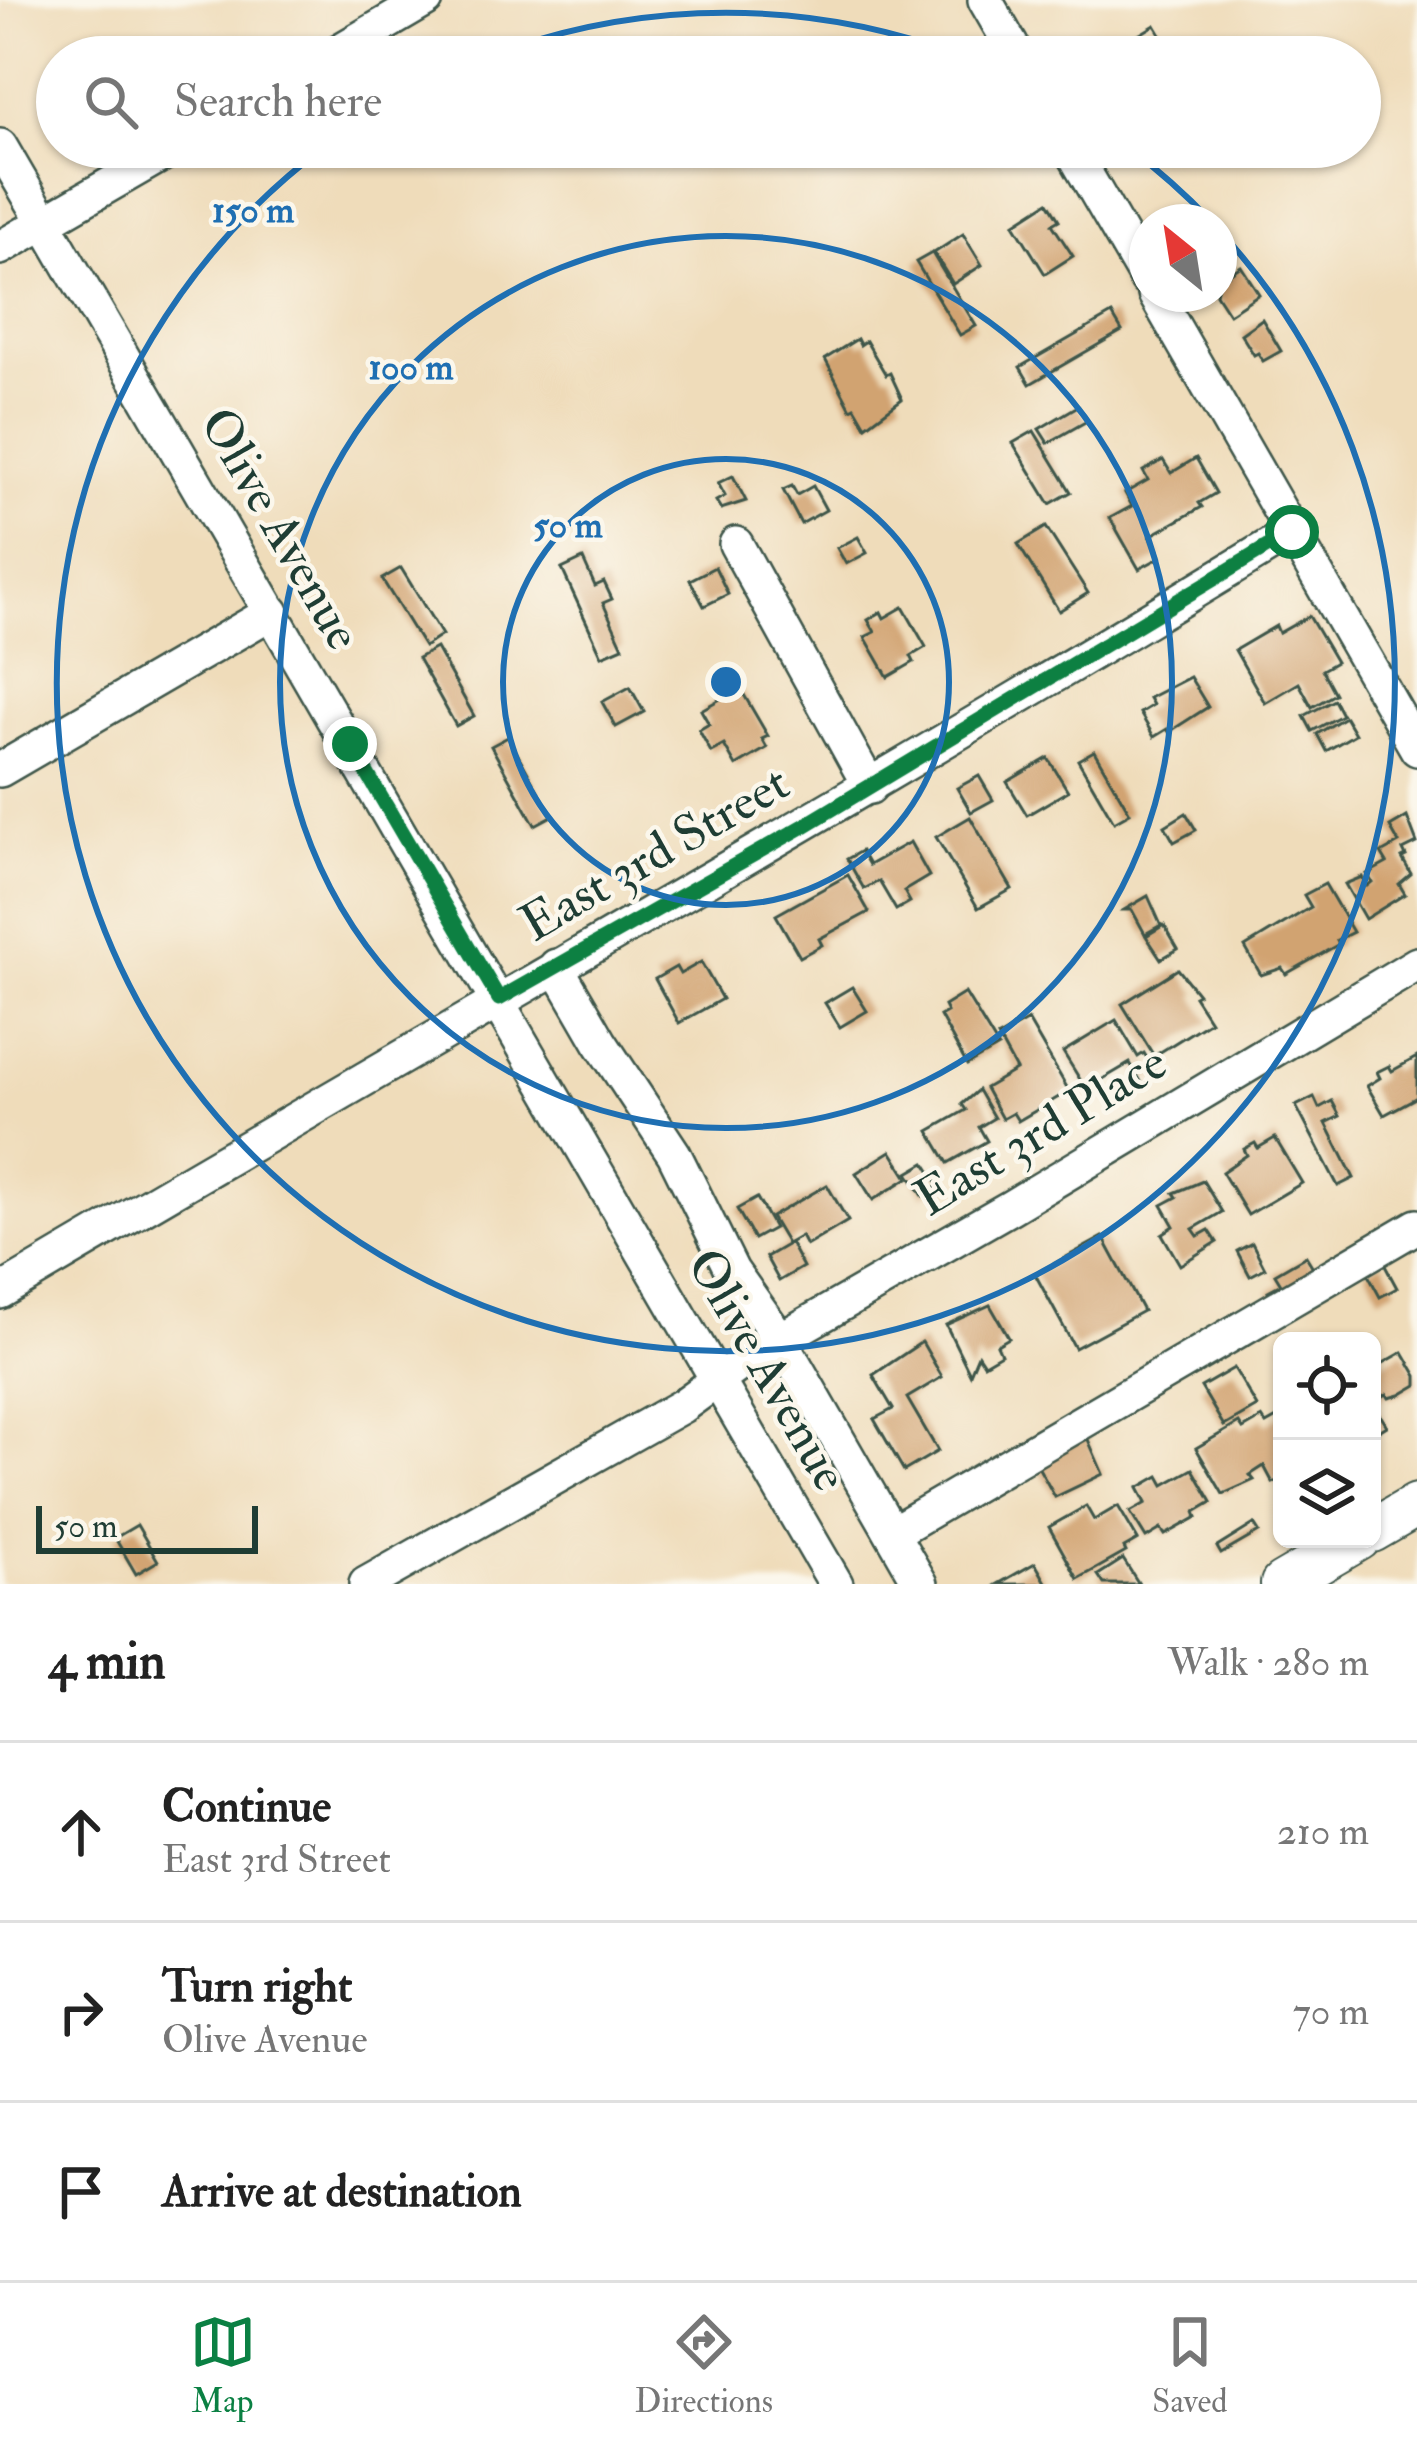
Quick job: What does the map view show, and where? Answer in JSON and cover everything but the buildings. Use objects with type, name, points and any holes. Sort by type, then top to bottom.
[{"type":"main road","points":[[1381,1526],[1417,1504]]},
{"type":"main road","points":[[1282,1584],[1343,1548]]},
{"type":"street","points":[[365,36],[426,0]]},
{"type":"street","points":[[985,0],[1006,36]]},
{"type":"street","name":"Olive Avenue","points":[[0,146],[836,1584]]},
{"type":"street","points":[[0,248],[138,168]]},
{"type":"street","points":[[1082,168],[1129,249]]},
{"type":"street","points":[[1165,312],[1417,749]]},
{"type":"street","name":"East 3rd Street","points":[[0,1292],[870,787],[1292,532]]},
{"type":"street","points":[[736,544],[870,787]]},
{"type":"street","points":[[0,770],[272,612]]},
{"type":"street","name":"East 3rd Place","points":[[366,1584],[717,1384],[751,1356],[1417,964]]},
{"type":"street","points":[[556,966],[674,1154],[732,1270],[781,1340],[921,1584]]},
{"type":"street","points":[[892,1534],[1417,1226]]},
{"type":"route","points":[[350,744],[499,999],[804,826],[1292,532]]}]
